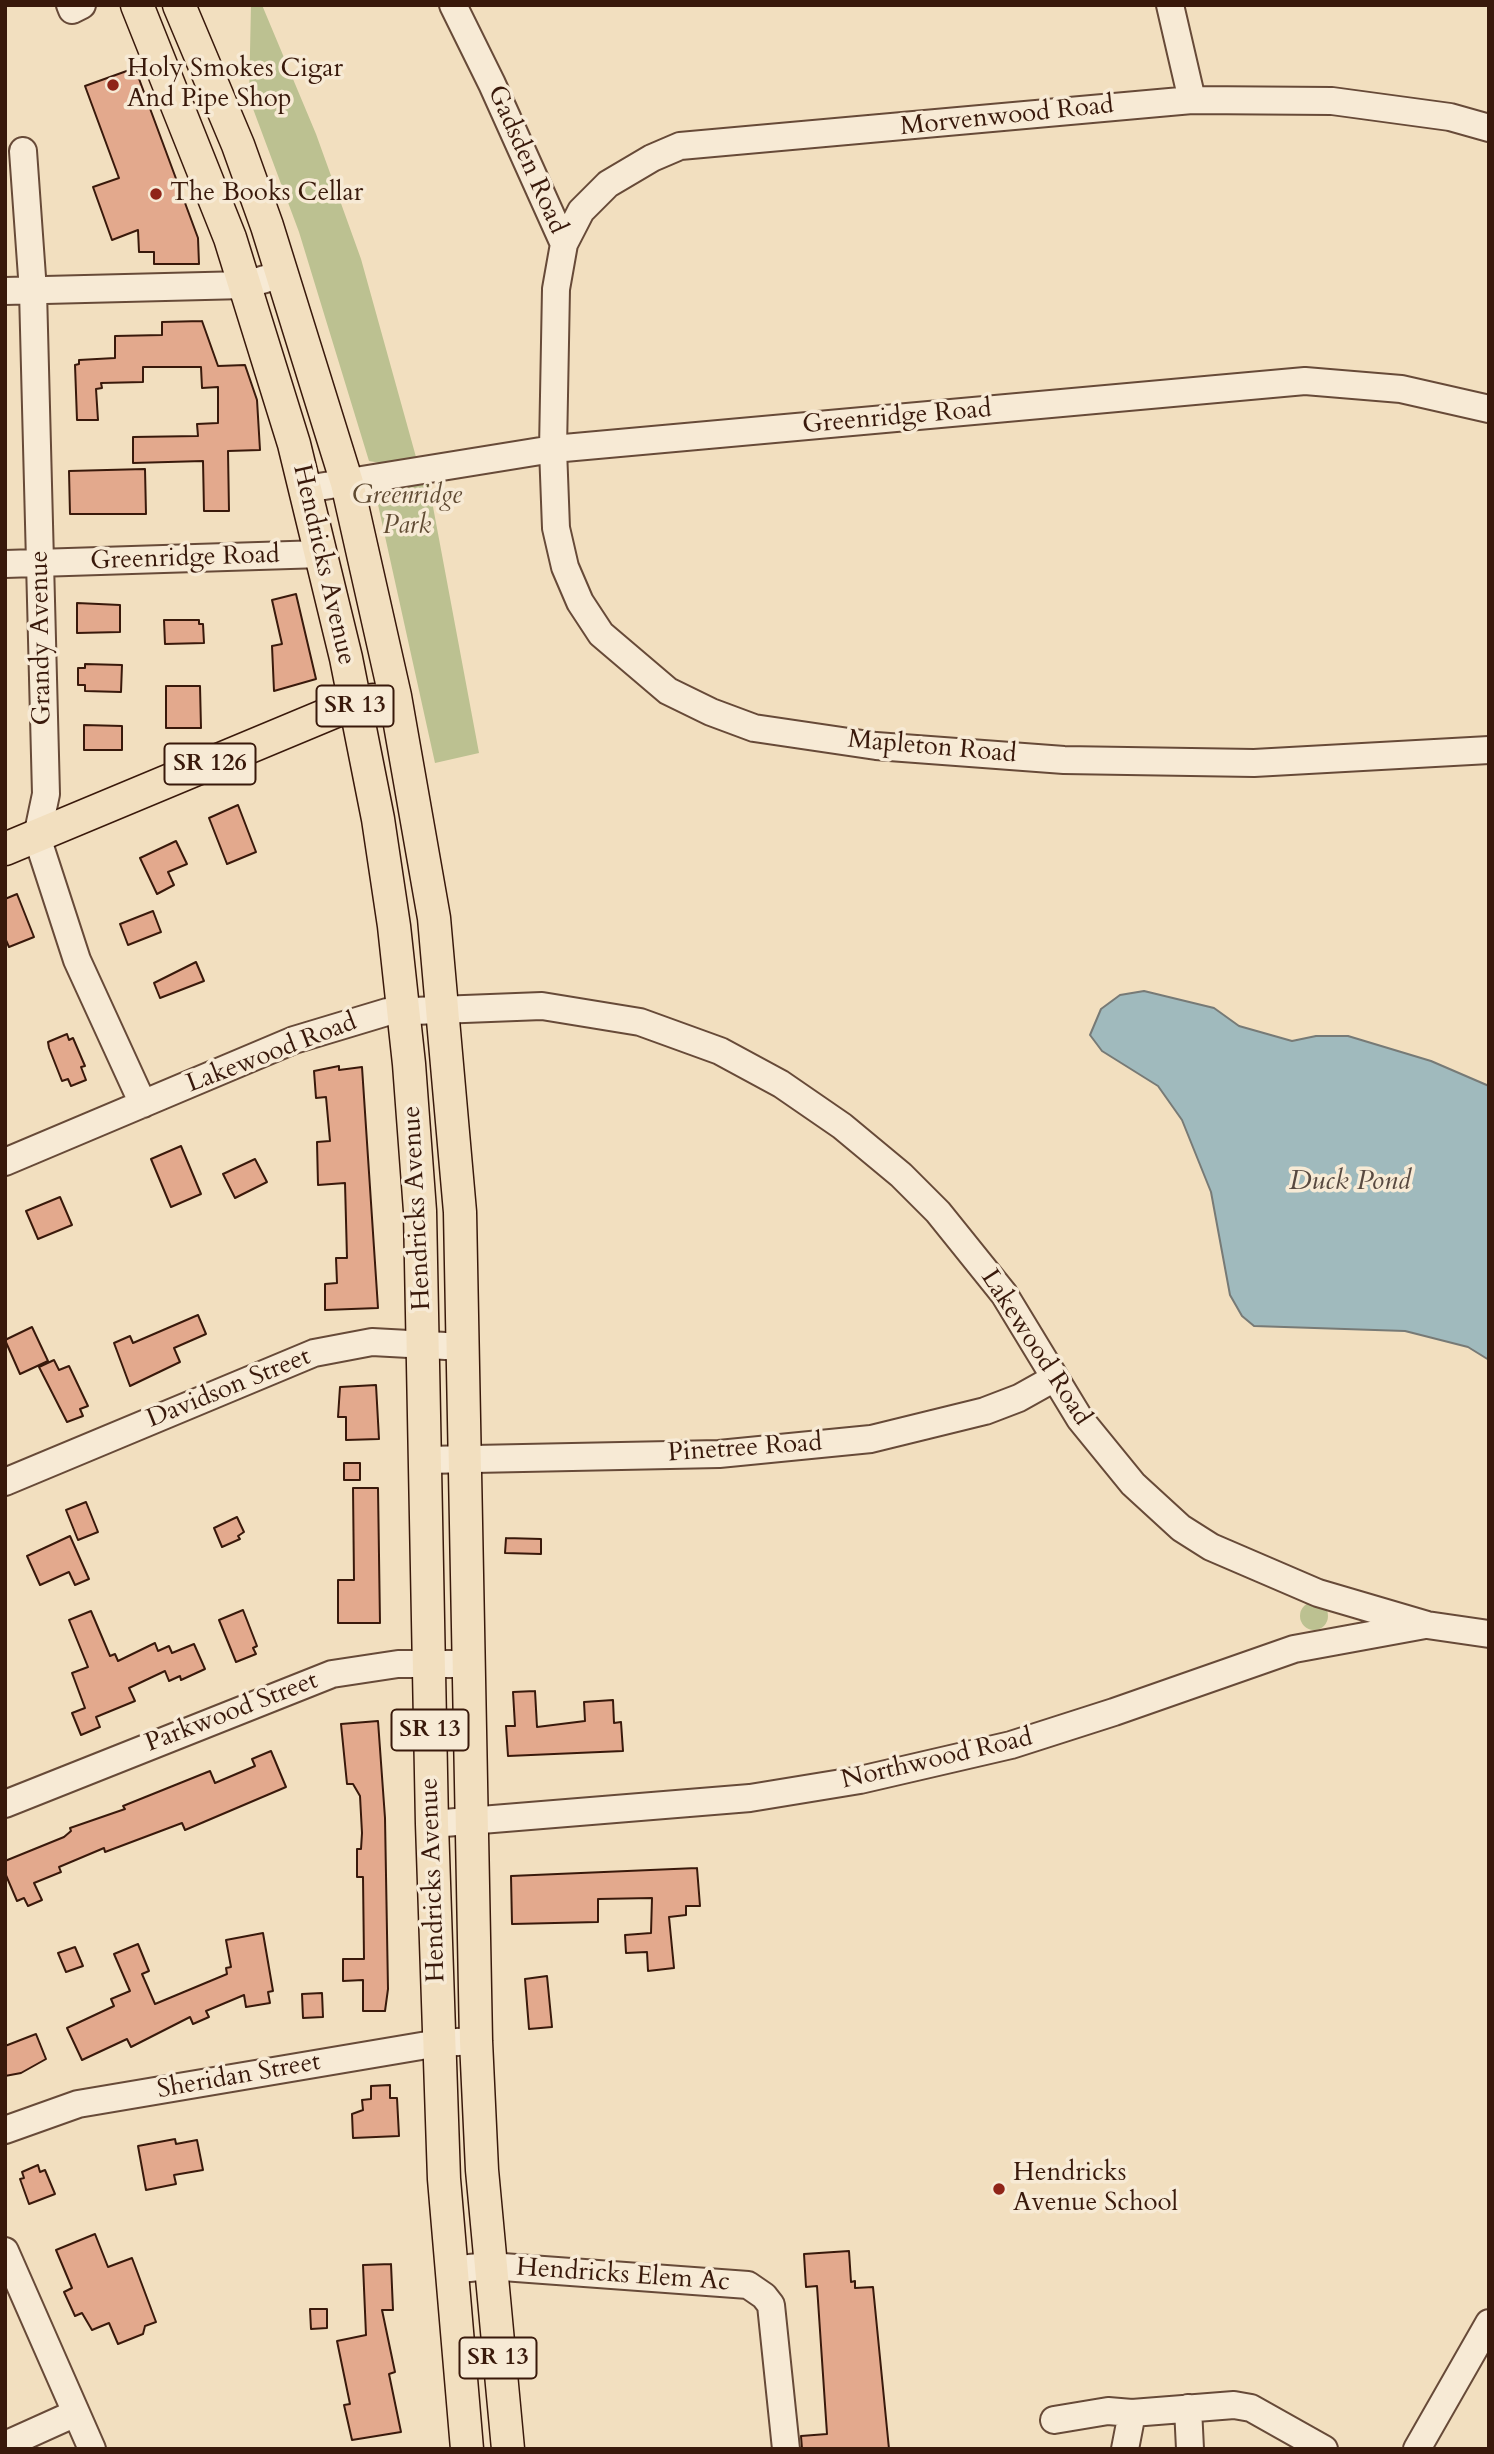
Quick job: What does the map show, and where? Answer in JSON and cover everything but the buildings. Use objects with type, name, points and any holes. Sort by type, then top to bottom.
[{"type":"main road","name":"Hendricks Avenue","points":[[137,5],[204,165],[245,285],[306,489],[355,703],[378,819],[403,1010],[420,1211],[439,2043],[450,2270],[467,2449]]},
{"type":"main road","name":"Hendricks Avenue","points":[[179,5],[237,145],[282,274],[347,483],[393,685],[434,918],[460,1212],[476,2042],[489,2266],[508,2449]]},
{"type":"main road","points":[[322,554],[344,570],[353,582],[365,625],[393,685]]},
{"type":"main road","name":"SR 126","points":[[5,849],[393,685]]},
{"type":"street","points":[[70,5],[72,10],[82,5]]},
{"type":"street","name":"Gadsden Road","points":[[453,5],[564,244],[556,289],[554,449]]},
{"type":"street","points":[[1170,5],[1192,100]]},
{"type":"street","name":"Morvenwood Road","points":[[564,244],[581,211],[608,184],[652,158],[680,146],[1192,100],[1332,101],[1450,117],[1489,128]]},
{"type":"street","name":"Grandy Avenue","points":[[23,151],[33,291],[46,794],[37,837],[77,960],[143,1104]]},
{"type":"street","points":[[5,291],[245,285],[282,274]]},
{"type":"street","name":"Greenridge Road","points":[[306,489],[554,449],[1305,381],[1401,389],[1489,410]]},
{"type":"street","name":"Mapleton Road","points":[[554,449],[556,528],[565,567],[580,602],[601,634],[667,691],[711,712],[754,728],[876,746],[1064,760],[1254,764],[1489,751]]},
{"type":"street","name":"Greenridge Road","points":[[5,564],[322,554]]},
{"type":"street","name":"Lakewood Road","points":[[5,1162],[294,1040],[328,1028],[403,1010],[542,1006],[630,1020],[709,1047],[781,1084],[878,1154],[938,1212],[1004,1294],[1053,1379],[1080,1419],[1133,1485],[1181,1528],[1211,1547],[1318,1592],[1427,1625],[1489,1634]]},
{"type":"street","name":"Davidson Street","points":[[5,1482],[314,1353],[372,1342],[464,1347]]},
{"type":"street","name":"Pinetree Road","points":[[425,1460],[719,1454],[871,1439],[985,1411],[1019,1398],[1053,1379]]},
{"type":"street","name":"Northwood Road","points":[[432,1824],[750,1798],[873,1777],[1011,1745],[1140,1704],[1294,1649],[1427,1625]]},
{"type":"street","name":"Parkwood Street","points":[[5,1804],[332,1674],[398,1664],[469,1664]]},
{"type":"street","name":"Sheridan Street","points":[[5,2130],[78,2104],[439,2043],[476,2042]]},
{"type":"street","points":[[5,2251],[92,2449]]},
{"type":"street","name":"Hendricks Elem Ac","points":[[450,2270],[489,2266],[736,2283],[756,2290],[771,2305],[774,2318],[786,2449]]},
{"type":"street","points":[[1417,2449],[1480,2361],[1489,2323]]},
{"type":"street","points":[[1054,2420],[1108,2411],[1132,2413],[1234,2405],[1251,2408],[1324,2449]]},
{"type":"street","points":[[1188,2408],[1190,2449]]},
{"type":"street","points":[[5,2445],[76,2413]]},
{"type":"street","points":[[1125,2449],[1132,2413]]},
{"type":"green space","points":[[251,5],[262,5],[316,134],[361,259],[416,457],[386,464],[369,461],[299,232],[249,98]]},
{"type":"green space","name":"Greenridge Park","points":[[428,480],[479,753],[435,763],[377,500],[384,490],[404,483]]},
{"type":"green space","points":[[1314,1602],[1324,1606],[1328,1616],[1324,1626],[1314,1630],[1304,1626],[1300,1616],[1304,1606]]},
{"type":"water","name":"Duck Pond","points":[[1144,991],[1214,1008],[1239,1026],[1292,1041],[1316,1036],[1348,1036],[1431,1061],[1489,1086],[1489,1360],[1468,1347],[1405,1331],[1254,1326],[1242,1316],[1230,1295],[1211,1192],[1182,1120],[1158,1086],[1102,1051],[1090,1035],[1101,1009],[1120,995]]},
{"type":"place","name":"Holy Smokes Cigar And Pipe Shop","points":[[113,85]]},
{"type":"place","name":"The Books Cellar","points":[[156,194]]},
{"type":"place","name":"Hendricks Avenue School","points":[[999,2189]]}]
